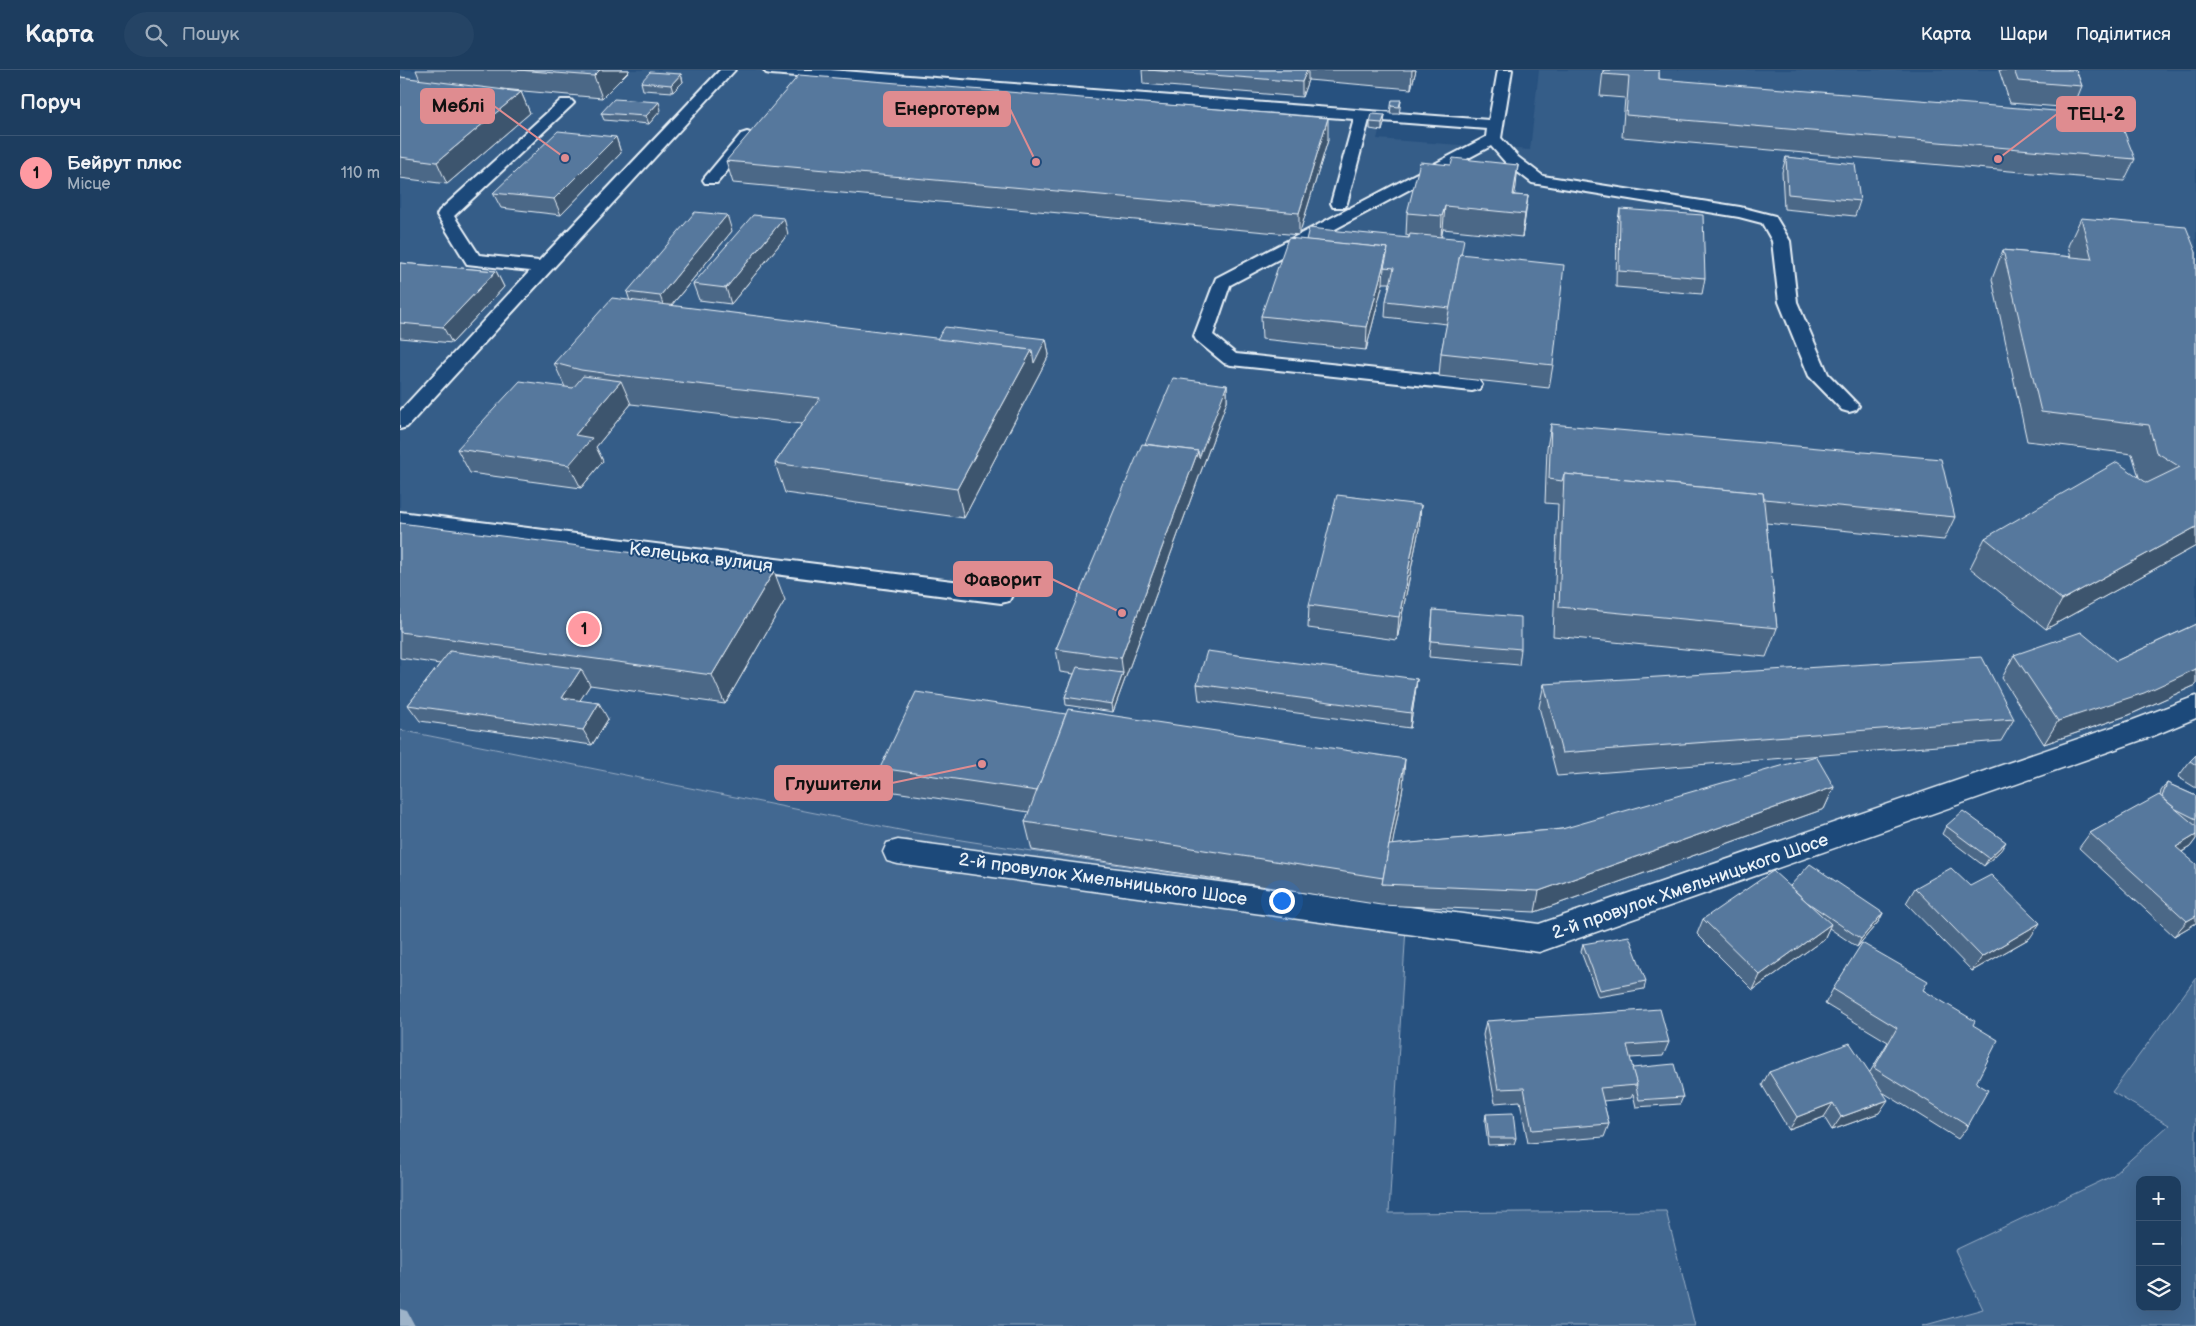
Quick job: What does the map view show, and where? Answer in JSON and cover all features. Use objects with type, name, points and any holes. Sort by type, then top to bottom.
[{"type":"street","name":"2-й провулок Хмельницького Шосе","points":[[898,852],[1540,938],[2134,731],[2196,706]]},
{"type":"lane","points":[[400,424],[543,266],[728,70]]},
{"type":"lane","points":[[772,70],[1363,116],[1494,132]]},
{"type":"lane","points":[[1505,70],[1494,132],[1512,160],[1538,180],[1740,212],[1768,220],[1781,241],[1788,302],[1819,376],[1849,406]]},
{"type":"lane","points":[[789,87],[801,72]]},
{"type":"lane","points":[[543,266],[473,260],[445,215],[566,103]]},
{"type":"lane","points":[[1339,203],[1363,116]]},
{"type":"lane","points":[[711,180],[759,123]]},
{"type":"lane","points":[[1472,385],[1231,359],[1203,336],[1222,282],[1494,132]]},
{"type":"lane","name":"Келецька вулиця","points":[[400,519],[1001,595]]},
{"type":"shaded area","points":[[400,70],[841,70],[1384,112],[1377,139],[1530,150],[1539,70],[2196,70],[2196,693],[2133,718],[1535,930],[910,832],[400,730]]},
{"type":"shaded area","points":[[400,730],[910,832],[1407,910],[1389,1213],[1666,1211],[1695,1326],[400,1326]]},
{"type":"shaded area","points":[[2196,978],[2196,1326],[1922,1326],[1983,1309],[1955,1250],[2112,1176],[2169,1125],[2112,1092]]},
{"type":"building","points":[[518,70],[600,70],[594,76]]},
{"type":"building","points":[[1148,70],[1307,70],[1302,82]]},
{"type":"building","points":[[1604,70],[1659,70],[1659,79],[2118,116],[2135,159],[1626,115],[1629,76],[1603,74]]},
{"type":"building","points":[[2014,70],[2076,70],[2082,86],[2018,81]]},
{"type":"building","points":[[650,72],[681,74],[671,85],[641,82]]},
{"type":"building","points":[[799,75],[1328,118],[1299,213],[726,161]]},
{"type":"building","points":[[400,77],[521,92],[437,162],[400,157]]},
{"type":"building","points":[[614,99],[659,102],[646,116],[601,113]]},
{"type":"building","points":[[1392,100],[1401,100],[1399,107],[1391,106]]},
{"type":"building","points":[[1372,114],[1385,115],[1382,123],[1370,122]]},
{"type":"building","points":[[558,131],[616,137],[554,199],[493,193]]},
{"type":"building","points":[[1786,157],[1855,164],[1860,201],[1788,194]]},
{"type":"building","points":[[1453,158],[1518,165],[1513,195],[1528,196],[1525,214],[1445,206],[1442,216],[1407,213],[1420,162],[1451,165]]},
{"type":"building","points":[[1620,209],[1703,215],[1705,278],[1619,271]]},
{"type":"building","points":[[695,212],[727,215],[660,296],[627,292]]},
{"type":"building","points":[[753,215],[784,218],[726,288],[693,284]]},
{"type":"building","points":[[2081,218],[2186,227],[2196,252],[2196,527],[2062,600],[1985,538],[2117,462],[2147,483],[2180,467],[2156,452],[2149,425],[2041,412],[2003,250],[2092,259]]},
{"type":"building","points":[[1309,228],[1409,238],[1410,234],[1464,239],[1450,308],[1386,301],[1394,268],[1384,267],[1388,248],[1306,240]]},
{"type":"building","points":[[1288,238],[1388,248],[1367,327],[1261,316]]},
{"type":"building","points":[[1460,254],[1564,265],[1553,365],[1441,353]]},
{"type":"building","points":[[400,263],[496,271],[443,327],[400,323]]},
{"type":"building","points":[[612,298],[1032,350],[957,489],[775,463],[820,398],[618,375],[581,370],[554,363]]},
{"type":"building","points":[[945,327],[1046,339],[1034,363],[1032,350],[937,339]]},
{"type":"building","points":[[583,376],[621,381],[575,435],[592,438],[569,465],[457,449],[520,381],[573,388]]},
{"type":"building","points":[[1173,378],[1227,385],[1199,458],[1198,451],[1145,444]]},
{"type":"building","points":[[1551,424],[1941,459],[1955,517],[1764,499],[1763,493],[1564,474],[1562,481],[1549,479]]},
{"type":"building","points":[[1142,444],[1198,451],[1121,658],[1056,649]]},
{"type":"building","points":[[1564,474],[1763,493],[1777,628],[1559,607]]},
{"type":"building","points":[[1337,495],[1421,505],[1399,617],[1309,605]]},
{"type":"building","points":[[400,523],[774,571],[712,675],[400,632]]},
{"type":"building","points":[[1433,610],[1521,617],[1521,649],[1431,641]]},
{"type":"building","points":[[2196,624],[2196,669],[2144,693],[2058,721],[2014,655],[2081,632],[2116,661]]},
{"type":"building","points":[[450,651],[581,669],[562,698],[599,703],[583,730],[408,705]]},
{"type":"building","points":[[1207,651],[1417,679],[1411,713],[1197,684]]},
{"type":"building","points":[[1982,657],[2014,719],[1562,753],[1544,684]]},
{"type":"building","points":[[1077,667],[1123,673],[1112,704],[1065,697]]},
{"type":"building","points":[[916,692],[1066,714],[1037,791],[880,768]]},
{"type":"building","points":[[1068,709],[1405,759],[1383,878],[1025,822]]},
{"type":"building","points":[[2196,755],[2196,765],[2190,761]]},
{"type":"building","points":[[1816,756],[1834,787],[1539,891],[1382,884],[1389,845],[1562,829]]},
{"type":"building","points":[[2167,783],[2196,796],[2196,819],[2176,809],[2162,797]]},
{"type":"building","points":[[2159,795],[2196,826],[2196,835],[2176,847],[2196,864],[2196,916],[2187,921],[2090,833]]},
{"type":"building","points":[[1963,811],[2006,842],[1989,858],[1946,826]]},
{"type":"building","points":[[1810,864],[1883,913],[1861,939],[1807,902],[1790,886]]},
{"type":"building","points":[[1951,868],[1970,886],[1991,875],[2040,923],[1982,957],[1915,888]]},
{"type":"building","points":[[1773,871],[1831,924],[1760,975],[1703,919]]},
{"type":"building","points":[[1629,936],[1646,981],[1600,990],[1583,944]]},
{"type":"building","points":[[1862,943],[1928,981],[1923,990],[1975,1021],[1973,1025],[1998,1040],[1976,1083],[1988,1090],[1968,1126],[1874,1068],[1897,1028],[1833,989]]},
{"type":"building","points":[[1660,1009],[1669,1042],[1627,1045],[1637,1085],[1600,1088],[1609,1124],[1532,1130],[1524,1088],[1498,1089],[1486,1021]]},
{"type":"building","points":[[1850,1043],[1888,1100],[1841,1117],[1833,1103],[1797,1117],[1769,1072]]},
{"type":"building","points":[[1674,1064],[1683,1097],[1639,1100],[1632,1068]]},
{"type":"building","points":[[1513,1113],[1516,1138],[1489,1138],[1486,1114]]},
{"type":"waterway","points":[[400,1318],[406,1326]]},
{"type":"place","name":"Меблі","points":[[565,158]]},
{"type":"place","name":"ТЕЦ-2","points":[[1998,159]]},
{"type":"place","name":"Енерготерм","points":[[1036,162]]},
{"type":"place","name":"Фаворит","points":[[1122,613]]},
{"type":"place","name":"Бейрут плюс","points":[[584,629]]},
{"type":"place","name":"Глушители","points":[[982,764]]}]
